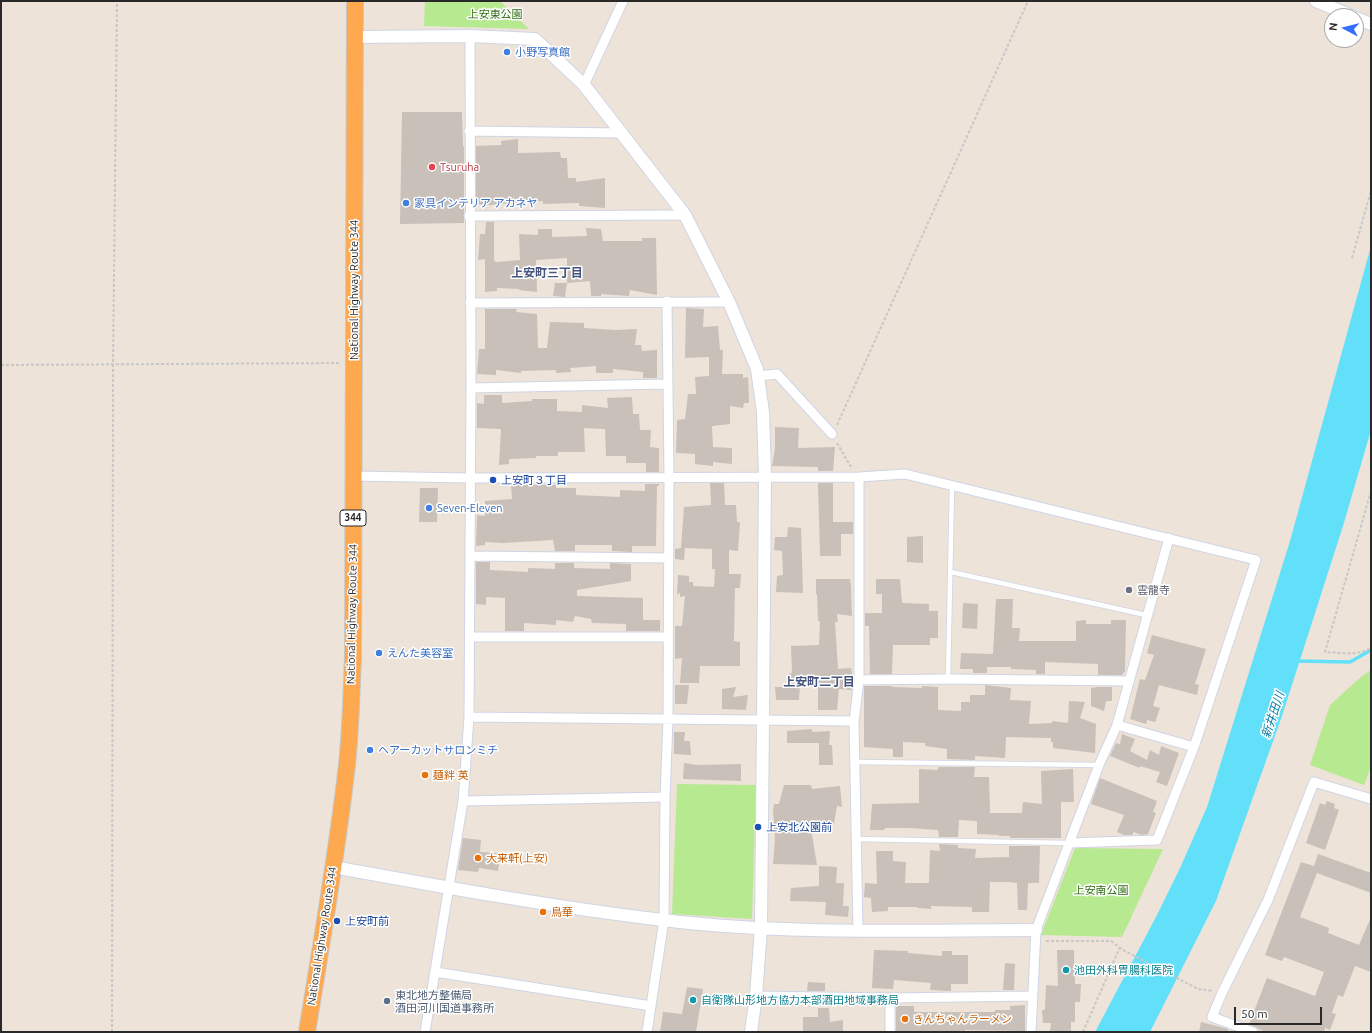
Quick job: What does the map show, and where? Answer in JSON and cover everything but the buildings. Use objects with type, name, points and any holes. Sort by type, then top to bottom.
[{"type":"highway","name":"National Highway Route 344","points":[[307,1032],[347,772],[353,658],[355,1]]},
{"type":"street","points":[[584,85],[623,1]]},
{"type":"street","points":[[1316,1],[1333,8]]},
{"type":"street","points":[[354,37],[470,36],[535,39],[584,85],[685,215],[729,302],[757,369],[764,412],[765,476],[763,720],[760,928],[756,996],[751,1032]]},
{"type":"street","points":[[426,1032],[463,801],[469,717],[471,388],[469,216],[470,36]]},
{"type":"street","points":[[470,131],[621,132]]},
{"type":"street","points":[[469,216],[685,215]]},
{"type":"street","points":[[470,303],[668,301],[729,302]]},
{"type":"street","points":[[647,1032],[664,920],[665,797],[668,720],[668,301]]},
{"type":"street","points":[[758,376],[777,374],[832,434]]},
{"type":"street","points":[[471,388],[667,384]]},
{"type":"street","points":[[353,476],[470,478],[765,476],[859,477],[905,474],[1256,560],[1194,747],[1157,840],[1069,844]]},
{"type":"street","points":[[858,930],[854,721],[859,680],[859,477]]},
{"type":"street","points":[[1031,1032],[1035,935],[1099,765],[1117,725],[1146,615],[1169,538]]},
{"type":"street","points":[[470,556],[669,558]]},
{"type":"street","points":[[470,637],[668,637]]},
{"type":"street","points":[[859,680],[948,679],[1128,681]]},
{"type":"street","points":[[469,717],[854,721]]},
{"type":"street","points":[[1117,725],[1194,747]]},
{"type":"street","points":[[1253,1032],[1212,1017],[1222,993],[1268,900],[1314,782],[1370,797]]},
{"type":"street","points":[[463,801],[665,797]]},
{"type":"street","points":[[333,867],[449,888],[664,920],[760,928],[1035,935]]},
{"type":"street","points":[[435,972],[651,1006]]},
{"type":"street","points":[[756,996],[890,998],[1032,996]]},
{"type":"street","points":[[890,998],[890,1032]]},
{"type":"lane","points":[[948,679],[952,486]]},
{"type":"lane","points":[[951,572],[1146,615]]},
{"type":"lane","points":[[855,762],[1099,765]]},
{"type":"lane","points":[[856,839],[1069,844]]},
{"type":"path","points":[[112,1032],[114,366],[117,1]]},
{"type":"path","points":[[859,477],[845,460],[832,434],[1028,1]]},
{"type":"path","points":[[1352,258],[1371,191]]},
{"type":"path","points":[[1,365],[114,366],[354,363]]},
{"type":"path","points":[[1371,491],[1325,652],[1350,654],[1364,652],[1371,648]]},
{"type":"path","points":[[1035,935],[1110,941],[1123,950],[1198,989],[1222,993]]},
{"type":"path","points":[[1083,1032],[1120,947]]},
{"type":"green space","name":"上安東公園","points":[[425,1],[500,1],[529,29],[424,26]]},
{"type":"green space","points":[[1371,670],[1371,767],[1364,785],[1310,765],[1330,705],[1362,676]]},
{"type":"green space","points":[[677,784],[756,785],[752,919],[672,914]]},
{"type":"green space","name":"上安南公園","points":[[1075,848],[1163,849],[1122,937],[1041,935]]},
{"type":"water","name":"新井田川","points":[[1371,246],[1371,430],[1343,526],[1282,716],[1216,901],[1150,1032],[1095,1032],[1157,915],[1207,807],[1290,541]]},
{"type":"waterway","points":[[1295,661],[1350,662],[1371,650]]},
{"type":"place","name":"小野写真館","points":[[507,52]]},
{"type":"place","name":"Tsuruha","points":[[432,167]]},
{"type":"place","name":"家具インテリア アカネヤ","points":[[406,203]]},
{"type":"place","name":"上安町３丁目","points":[[493,480]]},
{"type":"place","name":"Seven-Eleven","points":[[429,508]]},
{"type":"place","name":"雲龍寺","points":[[1129,590]]},
{"type":"place","name":"えんた美容室","points":[[379,653]]},
{"type":"place","name":"ヘアーカットサロンミチ","points":[[370,750]]},
{"type":"place","name":"麺絆 英","points":[[425,775]]},
{"type":"place","name":"上安北公園前","points":[[758,827]]},
{"type":"place","name":"大来軒(上安)","points":[[478,858]]},
{"type":"place","name":"鳥華","points":[[543,912]]},
{"type":"place","name":"上安町前","points":[[337,921]]},
{"type":"place","name":"池田外科胃腸科医院","points":[[1066,970]]},
{"type":"place","name":"自衛隊山形地方協力本部酒田地域事務局","points":[[693,1000]]},
{"type":"place","name":"東北地方整備局 酒田河川国道事務所","points":[[387,1001]]},
{"type":"place","name":"きんちゃんラーメン","points":[[905,1019]]},
{"type":"district","name":"上安町三丁目","points":[[547,273]]},
{"type":"district","name":"上安町二丁目","points":[[819,682]]}]
